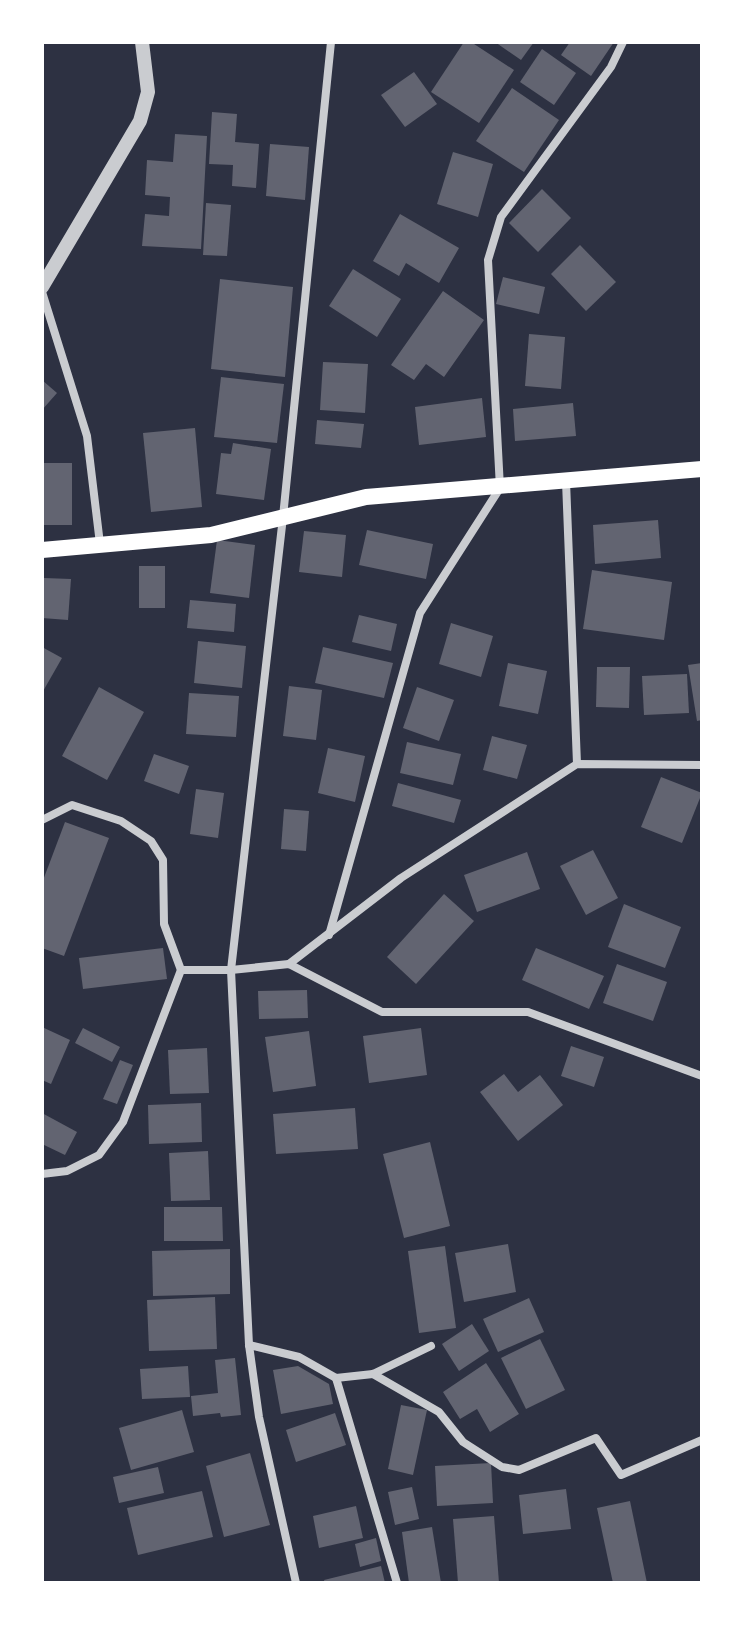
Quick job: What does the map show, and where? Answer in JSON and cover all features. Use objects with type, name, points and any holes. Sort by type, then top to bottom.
[{"type":"main road","points":[[42,550],[211,535],[366,497],[702,469]]},
{"type":"street","points":[[100,544],[87,436],[42,290],[140,121],[148,92],[142,42]]},
{"type":"street","points":[[296,1583],[259,1417],[249,1345],[231,970],[283,517],[331,42]]},
{"type":"street","points":[[329,935],[420,613],[500,488],[488,260],[501,217],[611,67],[623,42]]},
{"type":"street","points":[[566,481],[577,764]]},
{"type":"street","points":[[181,970],[231,970],[289,964],[401,878],[577,764],[702,765]]},
{"type":"street","points":[[42,820],[72,805],[121,821],[151,841],[163,860],[164,924],[181,970],[123,1122],[99,1155],[67,1171],[42,1174]]},
{"type":"street","points":[[289,964],[382,1012],[528,1012],[702,1076]]},
{"type":"street","points":[[249,1345],[299,1357],[336,1378],[373,1374],[431,1346]]},
{"type":"street","points":[[373,1374],[439,1412],[463,1442],[502,1467],[519,1470],[596,1438],[621,1475],[702,1440]]},
{"type":"street","points":[[336,1378],[397,1583]]},
{"type":"building","points":[[464,42],[471,42],[514,70],[479,123],[431,92]]},
{"type":"building","points":[[495,42],[534,42],[521,60]]},
{"type":"building","points":[[570,42],[614,42],[591,76],[561,55]]},
{"type":"building","points":[[542,49],[576,73],[554,105],[520,82]]},
{"type":"building","points":[[414,72],[437,104],[405,127],[381,95]]},
{"type":"building","points":[[512,88],[559,120],[524,172],[476,141]]},
{"type":"building","points":[[212,112],[237,114],[235,142],[259,144],[256,188],[232,186],[233,165],[209,164]]},
{"type":"building","points":[[175,134],[207,136],[201,249],[142,246],[145,214],[169,216],[170,197],[145,195],[147,160],[173,162]]},
{"type":"building","points":[[270,144],[309,147],[305,200],[266,196]]},
{"type":"building","points":[[453,152],[493,164],[478,217],[437,204]]},
{"type":"building","points":[[542,189],[571,218],[538,252],[509,223]]},
{"type":"building","points":[[206,203],[231,205],[227,256],[203,255]]},
{"type":"building","points":[[400,214],[459,248],[439,283],[406,263],[399,276],[373,261]]},
{"type":"building","points":[[580,245],[616,282],[586,311],[551,274]]},
{"type":"building","points":[[353,269],[401,299],[377,337],[329,306]]},
{"type":"building","points":[[503,277],[545,287],[539,314],[496,304]]},
{"type":"building","points":[[220,279],[293,287],[285,377],[211,369]]},
{"type":"building","points":[[443,291],[484,320],[444,377],[426,364],[414,380],[391,365]]},
{"type":"building","points":[[529,334],[565,337],[561,389],[525,386]]},
{"type":"building","points":[[323,362],[368,364],[365,413],[320,410]]},
{"type":"building","points":[[221,377],[284,384],[277,443],[214,437]]},
{"type":"building","points":[[42,380],[57,393],[42,410]]},
{"type":"building","points":[[482,398],[486,437],[419,445],[415,407]]},
{"type":"building","points":[[573,403],[576,436],[515,441],[513,409]]},
{"type":"building","points":[[317,420],[364,424],[361,448],[315,444]]},
{"type":"building","points":[[195,428],[202,507],[151,512],[143,433]]},
{"type":"building","points":[[233,443],[271,449],[264,500],[216,494],[221,453],[231,454]]},
{"type":"building","points":[[42,463],[72,463],[72,525],[42,525]]},
{"type":"building","points":[[658,520],[661,558],[595,564],[593,525]]},
{"type":"building","points":[[367,530],[433,544],[426,579],[359,565]]},
{"type":"building","points":[[304,531],[346,535],[342,577],[299,572]]},
{"type":"building","points":[[217,540],[255,545],[249,598],[210,593]]},
{"type":"building","points":[[139,566],[165,566],[165,608],[139,608]]},
{"type":"building","points":[[592,570],[672,582],[664,640],[583,629]]},
{"type":"building","points":[[44,578],[71,579],[68,620],[42,618]]},
{"type":"building","points":[[190,600],[236,604],[234,632],[187,628]]},
{"type":"building","points":[[359,615],[397,624],[391,651],[352,642]]},
{"type":"building","points":[[451,623],[493,636],[481,677],[439,664]]},
{"type":"building","points":[[198,641],[246,646],[242,688],[194,683]]},
{"type":"building","points":[[42,647],[62,658],[42,693]]},
{"type":"building","points":[[323,647],[393,663],[384,698],[315,683]]},
{"type":"building","points":[[508,663],[547,671],[538,714],[499,706]]},
{"type":"building","points":[[702,663],[702,720],[697,721],[688,665]]},
{"type":"building","points":[[597,667],[630,667],[629,708],[596,707]]},
{"type":"building","points":[[687,674],[689,713],[644,715],[642,676]]},
{"type":"building","points":[[289,686],[322,690],[316,740],[283,736]]},
{"type":"building","points":[[99,687],[144,712],[107,780],[62,756]]},
{"type":"building","points":[[417,687],[454,700],[439,741],[403,728]]},
{"type":"building","points":[[189,693],[239,696],[236,737],[186,734]]},
{"type":"building","points":[[492,736],[527,745],[517,779],[483,770]]},
{"type":"building","points":[[407,742],[461,754],[453,785],[400,773]]},
{"type":"building","points":[[328,748],[365,756],[355,802],[318,793]]},
{"type":"building","points":[[154,754],[189,766],[179,794],[144,781]]},
{"type":"building","points":[[661,777],[702,793],[682,843],[641,827]]},
{"type":"building","points":[[398,783],[461,800],[454,823],[392,806]]},
{"type":"building","points":[[196,789],[224,793],[218,838],[190,834]]},
{"type":"building","points":[[284,809],[309,811],[306,851],[281,849]]},
{"type":"building","points":[[65,822],[109,838],[64,956],[42,948],[42,883]]},
{"type":"building","points":[[593,850],[618,898],[586,915],[560,866]]},
{"type":"building","points":[[527,852],[540,889],[477,912],[464,875]]},
{"type":"building","points":[[444,894],[474,921],[416,984],[387,957]]},
{"type":"building","points":[[624,904],[681,927],[665,968],[608,947]]},
{"type":"building","points":[[163,948],[167,979],[83,989],[79,958]]},
{"type":"building","points":[[536,948],[604,976],[589,1009],[522,980]]},
{"type":"building","points":[[617,964],[667,982],[653,1021],[603,1003]]},
{"type":"building","points":[[307,990],[308,1018],[259,1019],[258,991]]},
{"type":"building","points":[[42,1027],[70,1040],[51,1084],[42,1080]]},
{"type":"building","points":[[83,1028],[120,1047],[112,1062],[75,1043]]},
{"type":"building","points":[[421,1028],[427,1075],[369,1083],[363,1036]]},
{"type":"building","points":[[309,1031],[316,1086],[273,1092],[265,1037]]},
{"type":"building","points":[[571,1046],[604,1057],[594,1087],[561,1076]]},
{"type":"building","points":[[207,1048],[209,1093],[170,1094],[168,1050]]},
{"type":"building","points":[[120,1060],[133,1065],[117,1104],[103,1099]]},
{"type":"building","points":[[504,1074],[518,1092],[540,1075],[563,1105],[518,1141],[480,1092]]},
{"type":"building","points":[[201,1103],[202,1142],[149,1144],[148,1105]]},
{"type":"building","points":[[355,1108],[358,1149],[276,1154],[273,1114]]},
{"type":"building","points":[[42,1113],[77,1132],[65,1155],[42,1144]]},
{"type":"building","points":[[430,1142],[450,1226],[404,1238],[383,1154]]},
{"type":"building","points":[[208,1151],[210,1200],[171,1201],[169,1153]]},
{"type":"building","points":[[164,1207],[222,1207],[223,1241],[164,1241]]},
{"type":"building","points":[[508,1244],[516,1292],[464,1302],[455,1253]]},
{"type":"building","points":[[445,1246],[456,1328],[419,1333],[408,1251]]},
{"type":"building","points":[[230,1249],[230,1294],[153,1296],[152,1251]]},
{"type":"building","points":[[215,1297],[217,1349],[149,1351],[147,1300]]},
{"type":"building","points":[[529,1298],[544,1332],[498,1352],[483,1319]]},
{"type":"building","points":[[472,1324],[489,1351],[459,1371],[442,1344]]},
{"type":"building","points":[[540,1339],[565,1390],[526,1409],[501,1358]]},
{"type":"building","points":[[235,1358],[241,1415],[221,1417],[220,1413],[193,1416],[191,1396],[218,1393],[215,1360]]},
{"type":"building","points":[[486,1363],[519,1414],[490,1432],[477,1409],[460,1419],[443,1392]]},
{"type":"building","points":[[188,1366],[190,1397],[142,1399],[140,1369]]},
{"type":"building","points":[[298,1366],[329,1384],[333,1404],[281,1414],[273,1370]]},
{"type":"building","points":[[401,1405],[427,1410],[413,1475],[388,1469]]},
{"type":"building","points":[[182,1410],[194,1452],[131,1470],[119,1428]]},
{"type":"building","points":[[335,1413],[346,1445],[296,1462],[286,1430]]},
{"type":"building","points":[[250,1453],[270,1525],[224,1537],[206,1466]]},
{"type":"building","points":[[491,1463],[493,1503],[437,1506],[435,1466]]},
{"type":"building","points":[[158,1467],[164,1493],[119,1503],[113,1477]]},
{"type":"building","points":[[412,1487],[419,1519],[395,1525],[388,1492]]},
{"type":"building","points":[[566,1489],[571,1529],[523,1534],[519,1495]]},
{"type":"building","points":[[202,1491],[213,1537],[138,1555],[127,1508]]},
{"type":"building","points":[[630,1501],[647,1583],[613,1583],[597,1508]]},
{"type":"building","points":[[356,1506],[363,1538],[319,1548],[313,1516]]},
{"type":"building","points":[[494,1516],[499,1583],[458,1583],[453,1519]]},
{"type":"building","points":[[432,1527],[441,1583],[409,1583],[402,1532]]},
{"type":"building","points":[[376,1538],[381,1561],[360,1567],[355,1544]]},
{"type":"building","points":[[381,1566],[385,1583],[325,1583],[324,1580]]}]
